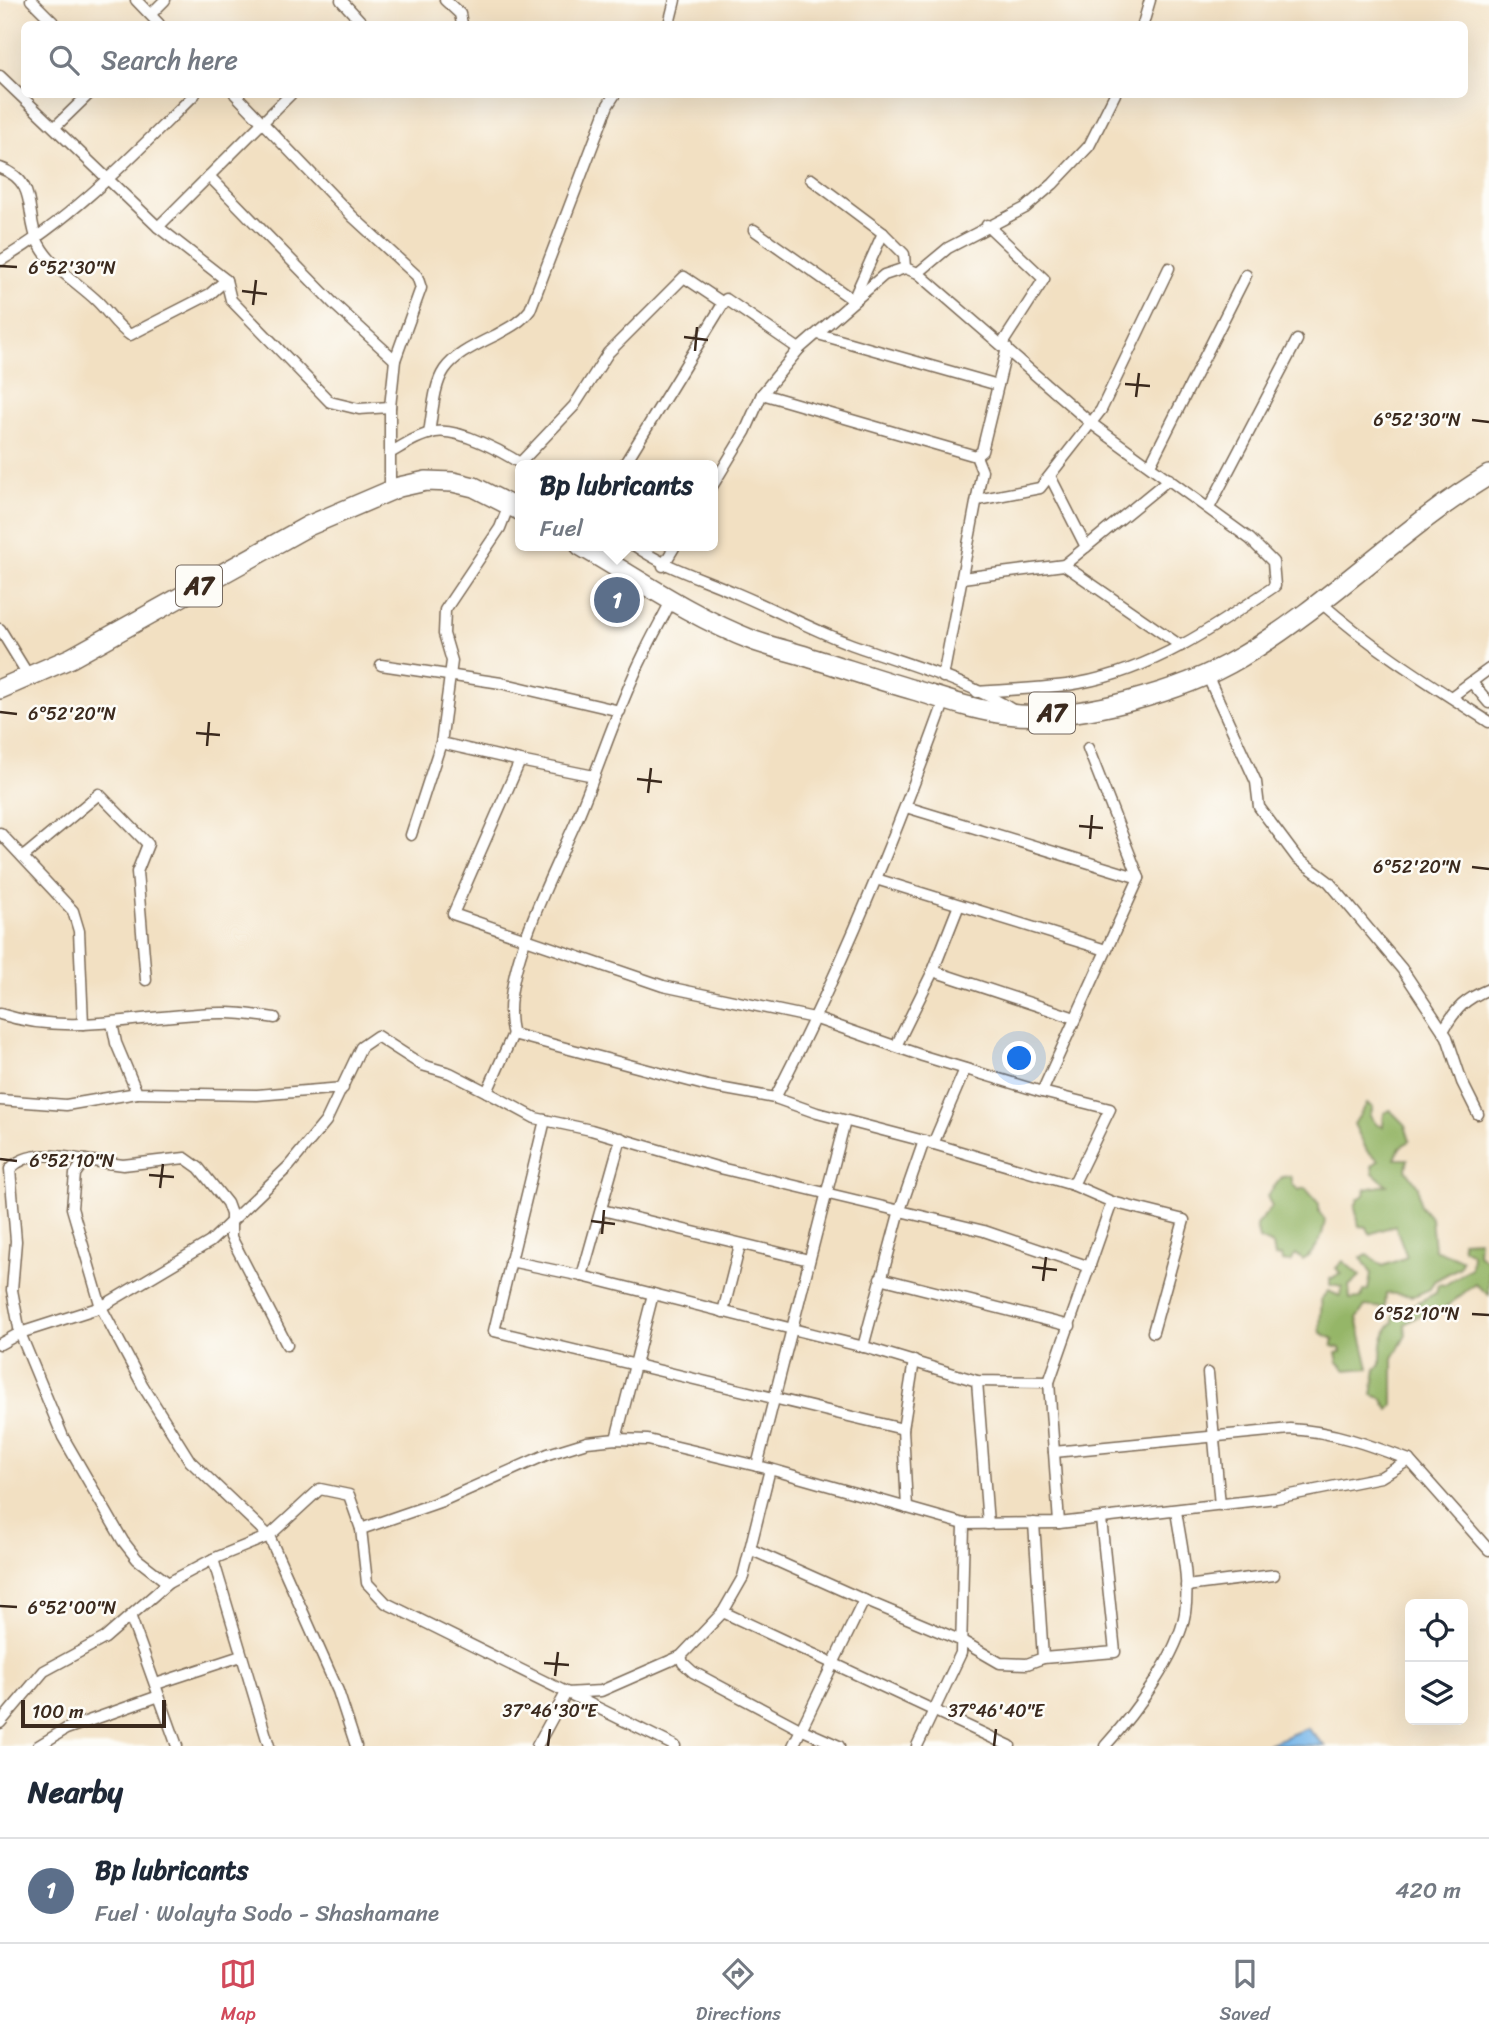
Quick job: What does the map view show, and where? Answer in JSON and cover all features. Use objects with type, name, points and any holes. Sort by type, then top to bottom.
[{"type":"highway","name":"A7","points":[[589,551],[672,599],[753,640],[945,700],[1007,714],[1095,708],[1161,691],[1207,674],[1278,633],[1397,540],[1489,475]]},
{"type":"highway","name":"A7","points":[[0,689],[30,678],[308,526],[395,489],[426,481],[474,487],[515,508]]},
{"type":"street","points":[[31,0],[52,21]]},
{"type":"street","points":[[136,0],[157,21]]},
{"type":"street","points":[[151,14],[165,0]]},
{"type":"street","points":[[341,0],[360,21]]},
{"type":"street","points":[[445,0],[460,14],[461,21]]},
{"type":"street","points":[[671,21],[675,0]]},
{"type":"street","points":[[1144,21],[1150,0]]},
{"type":"street","points":[[0,76],[21,95]]},
{"type":"street","points":[[24,98],[158,227],[226,280],[231,300],[330,402],[359,409],[390,407]]},
{"type":"street","points":[[55,127],[85,98]]},
{"type":"street","points":[[0,261],[37,240],[109,178],[191,98]]},
{"type":"street","points":[[239,98],[353,217],[417,276],[421,288],[395,360],[390,407],[390,453],[395,489]]},
{"type":"street","points":[[158,227],[287,98]]},
{"type":"street","points":[[429,434],[436,384],[442,369],[454,357],[523,320],[530,310],[559,229],[612,98]]},
{"type":"street","points":[[918,273],[948,248],[987,225],[1025,208],[1053,184],[1089,146],[1113,98]]},
{"type":"street","points":[[1,169],[13,172],[24,185],[33,209],[37,240],[47,257],[99,302],[130,335],[210,294],[226,280]]},
{"type":"street","points":[[209,176],[335,306],[395,360]]},
{"type":"street","points":[[811,179],[883,233],[904,254],[905,268]]},
{"type":"street","points":[[976,456],[982,451],[998,386],[1004,346],[1044,279],[987,225]]},
{"type":"street","points":[[754,230],[853,300]]},
{"type":"street","points":[[853,300],[883,233]]},
{"type":"street","points":[[718,477],[745,432],[762,394],[799,349],[884,275],[905,268],[918,273],[1092,424],[1250,539],[1273,562],[1275,586],[1181,646],[1145,663],[1080,683],[977,692]]},
{"type":"street","points":[[976,500],[1040,488],[1050,476],[1101,410],[1169,268]]},
{"type":"street","points":[[1150,465],[1246,275]]},
{"type":"street","points":[[525,460],[574,406],[608,352],[684,278],[723,303]]},
{"type":"street","points":[[627,460],[726,299],[799,349]]},
{"type":"street","points":[[818,334],[998,386]]},
{"type":"street","points":[[1209,508],[1297,340]]},
{"type":"street","points":[[762,394],[976,456]]},
{"type":"street","points":[[390,453],[413,440],[440,431],[481,442],[515,461]]},
{"type":"street","points":[[943,677],[982,471],[976,456]]},
{"type":"street","points":[[1050,476],[1086,547]]},
{"type":"street","points":[[962,578],[1064,565],[1169,479]]},
{"type":"street","points":[[411,835],[441,743],[452,661],[444,634],[446,610],[515,508]]},
{"type":"street","points":[[642,551],[663,566],[732,591],[846,642],[943,677],[1020,714]]},
{"type":"street","points":[[663,566],[672,551]]},
{"type":"street","points":[[1064,565],[1181,646]]},
{"type":"street","points":[[487,1093],[513,1034],[508,1018],[526,941],[547,884],[642,656],[672,599]]},
{"type":"street","points":[[1320,601],[1354,632],[1410,674],[1489,722]]},
{"type":"street","points":[[0,629],[30,678]]},
{"type":"street","points":[[381,665],[501,683],[620,711]]},
{"type":"street","points":[[1451,697],[1473,684],[1489,669]]},
{"type":"street","points":[[1207,674],[1256,782],[1259,807],[1297,858],[1329,882],[1402,969],[1443,1031],[1478,1114]]},
{"type":"street","points":[[1473,684],[1489,703]]},
{"type":"street","points":[[775,1098],[876,879],[945,700]]},
{"type":"street","points":[[441,743],[594,776]]},
{"type":"street","points":[[1041,1092],[1139,878],[1088,748]]},
{"type":"street","points":[[520,761],[453,914],[663,986],[814,1018],[965,1069],[1110,1109],[1073,1185]]},
{"type":"street","points":[[23,858],[99,794],[148,844],[137,872],[146,981]]},
{"type":"street","points":[[906,807],[1139,878]]},
{"type":"street","points":[[0,833],[73,911],[79,931],[83,1024]]},
{"type":"street","points":[[876,879],[1106,950]]},
{"type":"street","points":[[896,1046],[933,971],[959,905]]},
{"type":"street","points":[[933,971],[1075,1018]]},
{"type":"street","points":[[1443,1031],[1457,1006],[1489,989]]},
{"type":"street","points":[[0,1014],[16,1019],[83,1024],[225,1013],[275,1018]]},
{"type":"street","points":[[112,1023],[116,1043],[136,1093]]},
{"type":"street","points":[[513,1034],[708,1086],[775,1098],[845,1121],[1073,1185],[1112,1202],[1184,1220],[1153,1332]]},
{"type":"street","points":[[0,1344],[20,1334],[101,1307],[210,1242],[289,1166],[312,1139],[326,1121],[361,1047],[377,1036],[422,1065],[450,1073],[524,1114],[826,1193],[984,1231],[1090,1267]]},
{"type":"street","points":[[863,1347],[900,1210],[965,1069]]},
{"type":"street","points":[[0,1100],[66,1105],[136,1093],[257,1095],[343,1088]]},
{"type":"street","points":[[545,1120],[494,1331],[902,1429]]},
{"type":"street","points":[[757,1466],[845,1121]]},
{"type":"street","points":[[582,1276],[621,1138]]},
{"type":"street","points":[[168,1583],[137,1559],[123,1541],[63,1437],[20,1334],[12,1290],[16,1241],[10,1169],[18,1160],[36,1156],[123,1165],[185,1158],[199,1168],[227,1203],[231,1237],[287,1345]]},
{"type":"street","points":[[85,1160],[75,1174],[72,1208],[101,1307],[143,1386],[190,1461],[269,1535],[338,1691],[356,1746]]},
{"type":"street","points":[[1059,1523],[1049,1382],[1112,1202]]},
{"type":"street","points":[[602,1210],[809,1260]]},
{"type":"street","points":[[723,1312],[740,1245]]},
{"type":"street","points":[[510,1261],[582,1276],[863,1347],[977,1381],[1049,1382]]},
{"type":"street","points":[[880,1278],[1070,1326]]},
{"type":"street","points":[[616,1439],[653,1294]]},
{"type":"street","points":[[907,1508],[902,1429],[914,1361]]},
{"type":"street","points":[[1208,1373],[1220,1505]]},
{"type":"street","points":[[977,1381],[988,1524]]},
{"type":"street","points":[[1054,1451],[1290,1429],[1316,1430],[1364,1443],[1409,1460],[1489,1550]]},
{"type":"street","points":[[361,1530],[442,1501],[548,1454],[587,1442],[616,1439],[648,1440],[770,1469],[964,1524],[1059,1523],[1220,1505],[1381,1477],[1409,1460]]},
{"type":"street","points":[[566,1693],[601,1691],[681,1656],[723,1612],[743,1577],[752,1550],[770,1469]]},
{"type":"street","points":[[0,1723],[44,1671],[105,1638],[168,1583],[213,1559],[269,1535],[320,1489],[349,1495],[361,1530],[368,1583],[386,1604],[675,1746]]},
{"type":"street","points":[[1105,1746],[1128,1721],[1179,1638],[1186,1586],[1176,1511]]},
{"type":"street","points":[[752,1550],[962,1641],[1000,1663],[1027,1664],[1044,1658],[1115,1652],[1101,1519]]},
{"type":"street","points":[[1034,1523],[1044,1658]]},
{"type":"street","points":[[917,1746],[958,1662],[962,1641],[964,1524]]},
{"type":"street","points":[[213,1559],[269,1746]]},
{"type":"street","points":[[1186,1586],[1274,1575]]},
{"type":"street","points":[[793,1746],[864,1600]]},
{"type":"street","points":[[723,1612],[1010,1746]]},
{"type":"street","points":[[131,1618],[177,1746]]},
{"type":"street","points":[[156,1684],[241,1656]]},
{"type":"street","points":[[681,1656],[683,1663],[693,1672],[839,1746]]},
{"type":"street","points":[[537,1746],[566,1693]]},
{"type":"street","points":[[38,1746],[66,1729],[159,1696]]},
{"type":"green space","points":[[1367,1104],[1373,1107],[1370,1116],[1377,1125],[1383,1127],[1384,1113],[1390,1110],[1405,1125],[1410,1141],[1400,1147],[1395,1159],[1408,1159],[1406,1169],[1418,1186],[1420,1206],[1431,1218],[1434,1249],[1462,1260],[1460,1267],[1434,1281],[1430,1289],[1414,1296],[1386,1293],[1385,1308],[1365,1306],[1357,1318],[1369,1368],[1346,1370],[1338,1362],[1336,1353],[1341,1352],[1340,1348],[1332,1346],[1334,1339],[1321,1333],[1321,1299],[1328,1291],[1340,1296],[1342,1287],[1330,1285],[1330,1279],[1341,1274],[1336,1268],[1343,1261],[1360,1276],[1349,1286],[1350,1299],[1361,1298],[1363,1291],[1368,1290],[1371,1273],[1361,1257],[1368,1255],[1383,1266],[1407,1257],[1395,1225],[1370,1234],[1367,1227],[1359,1226],[1355,1207],[1358,1199],[1364,1195],[1365,1189],[1387,1185],[1373,1173],[1372,1166],[1379,1160],[1367,1151],[1354,1124]]},
{"type":"green space","points":[[1291,1176],[1293,1185],[1299,1190],[1305,1188],[1319,1204],[1319,1212],[1325,1220],[1316,1248],[1303,1260],[1296,1254],[1290,1262],[1282,1261],[1281,1256],[1275,1257],[1273,1245],[1259,1239],[1256,1225],[1272,1207],[1267,1196],[1282,1177]]},
{"type":"green space","points":[[1479,1240],[1478,1254],[1489,1262],[1489,1295],[1475,1284],[1432,1318],[1420,1315],[1405,1324],[1406,1335],[1393,1358],[1393,1405],[1389,1410],[1382,1398],[1372,1395],[1376,1369],[1381,1365],[1384,1336],[1393,1322],[1393,1315],[1436,1293],[1438,1284],[1445,1285],[1471,1268],[1472,1253],[1463,1248],[1462,1241]]},
{"type":"water","points":[[1307,1728],[1325,1746],[1268,1744]]},
{"type":"place","name":"Bp lubricants","points":[[617,600]]}]
